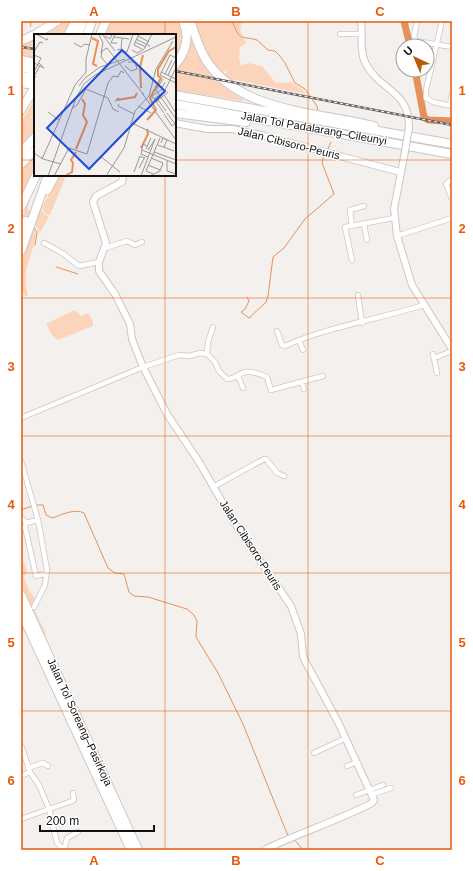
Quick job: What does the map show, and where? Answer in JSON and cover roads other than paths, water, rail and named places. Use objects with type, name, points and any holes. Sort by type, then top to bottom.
[{"type":"highway","points":[[36,34],[57,21]]},
{"type":"highway","points":[[69,34],[76,21]]},
{"type":"highway","points":[[78,34],[83,21]]},
{"type":"highway","points":[[87,34],[92,21]]},
{"type":"highway","points":[[95,34],[101,21]]},
{"type":"highway","points":[[100,34],[106,21]]},
{"type":"highway","points":[[176,64],[182,55],[186,44],[186,33],[183,21]]},
{"type":"highway","points":[[190,21],[204,57],[214,71],[232,87],[252,98],[272,105],[347,119],[426,139]]},
{"type":"highway","points":[[21,41],[34,35]]},
{"type":"highway","points":[[21,60],[34,63]]},
{"type":"highway","points":[[21,68],[34,70]]},
{"type":"highway","points":[[21,76],[34,78]]},
{"type":"highway","points":[[21,83],[34,86]]},
{"type":"highway","points":[[21,110],[34,88]]},
{"type":"highway","name":"Jalan Tol Padalarang–Cileunyi","points":[[176,95],[452,144]]},
{"type":"highway","name":"Jalan Tol Padalarang–Cileunyi","points":[[176,104],[452,154]]},
{"type":"highway","points":[[176,109],[322,134],[372,139]]},
{"type":"highway","points":[[176,113],[246,122]]},
{"type":"highway","points":[[21,153],[34,138]]},
{"type":"highway","points":[[21,164],[34,151]]},
{"type":"highway","points":[[21,207],[36,176]]},
{"type":"highway","points":[[34,210],[42,176]]},
{"type":"highway","points":[[21,251],[24,234],[48,176]]},
{"type":"highway","points":[[34,210],[54,176]]},
{"type":"highway","name":"Jalan Tol Soreang–Pasirkoja","points":[[21,595],[138,850]]},
{"type":"highway","name":"Jalan Tol Soreang–Pasirkoja","points":[[21,612],[131,850]]},
{"type":"street","points":[[361,21],[365,64],[375,76],[403,102],[409,114],[409,127],[400,172],[394,218],[397,236],[416,294],[452,350],[433,356],[437,373]]},
{"type":"street","points":[[417,21],[415,39],[452,47]]},
{"type":"street","points":[[442,21],[426,98],[428,101],[451,105],[452,94]]},
{"type":"street","points":[[340,34],[362,34]]},
{"type":"street","name":"Jalan Cibisoro-Peuris","points":[[176,123],[207,129],[232,129],[330,152],[400,172]]},
{"type":"street","points":[[44,243],[64,254],[79,266],[99,262],[105,248],[105,238],[93,202],[96,196],[122,182],[123,176]]},
{"type":"street","points":[[452,179],[446,184],[452,199]]},
{"type":"street","points":[[352,226],[350,210],[364,206]]},
{"type":"street","points":[[352,260],[345,228],[394,218]]},
{"type":"street","points":[[397,236],[452,218]]},
{"type":"street","points":[[364,224],[367,240]]},
{"type":"street","points":[[105,248],[127,241],[135,245],[142,242]]},
{"type":"street","name":"Jalan Cibisoro-Peuris","points":[[99,262],[100,271],[115,294],[130,324],[132,339],[143,367],[167,414],[247,544],[291,606],[301,634],[303,657],[372,791]]},
{"type":"street","points":[[358,295],[362,323]]},
{"type":"street","points":[[277,331],[283,346],[333,330],[424,305]]},
{"type":"street","points":[[207,354],[208,342],[213,327]]},
{"type":"street","points":[[333,330],[333,335]]},
{"type":"street","points":[[299,340],[302,350]]},
{"type":"street","points":[[21,418],[143,367],[179,355],[189,356],[200,353],[207,354],[215,362],[219,371],[229,379],[248,371],[268,377],[272,390],[323,376]]},
{"type":"street","points":[[238,376],[243,388]]},
{"type":"street","points":[[302,382],[304,389]]},
{"type":"street","points":[[213,487],[264,459],[266,459],[278,473],[284,476]]},
{"type":"street","points":[[21,461],[38,520],[47,574],[45,585],[34,607]]},
{"type":"street","points":[[21,517],[26,523],[29,550],[36,576],[47,574]]},
{"type":"street","points":[[26,523],[38,520]]},
{"type":"street","points":[[314,753],[346,738]]},
{"type":"street","points":[[21,745],[22,752],[32,768],[49,809],[56,843],[63,850],[67,838],[78,832]]},
{"type":"street","points":[[347,766],[357,762]]},
{"type":"street","points":[[21,776],[32,768],[44,764],[48,766]]},
{"type":"street","points":[[372,791],[383,785]]},
{"type":"street","points":[[356,795],[391,788]]},
{"type":"street","points":[[264,850],[286,839],[324,826],[372,803],[374,800],[372,791]]},
{"type":"street","points":[[21,819],[72,801],[73,793]]},
{"type":"waterway","points":[[31,26],[30,23],[34,21]]},
{"type":"waterway","points":[[232,21],[239,35],[257,40],[268,50],[275,51],[279,55],[285,63],[295,83],[305,89],[317,106],[318,111]]},
{"type":"waterway","points":[[404,21],[408,38]]},
{"type":"waterway","points":[[417,78],[424,117],[428,120],[452,121]]},
{"type":"waterway","points":[[21,118],[23,114]]},
{"type":"waterway","points":[[327,151],[331,142]]},
{"type":"waterway","points":[[247,297],[249,301],[245,309],[241,312],[249,318],[266,302],[273,257],[284,248],[305,219],[334,194],[322,163],[324,155]]},
{"type":"waterway","points":[[33,227],[37,232],[35,245]]},
{"type":"waterway","points":[[56,267],[78,274]]},
{"type":"waterway","points":[[35,505],[43,505],[46,515],[52,518],[76,511],[84,513],[108,568],[115,573],[124,574],[129,592],[134,596],[148,597],[187,609],[194,615],[197,621],[196,637],[218,673],[243,724],[288,836]]},
{"type":"waterway","points":[[21,510],[32,506]]},
{"type":"waterway","points":[[294,839],[303,850]]},
{"type":"tunnel","points":[[21,630],[26,621]]},
{"type":"railway","points":[[21,47],[34,49]]},
{"type":"railway","points":[[176,71],[452,125]]}]
